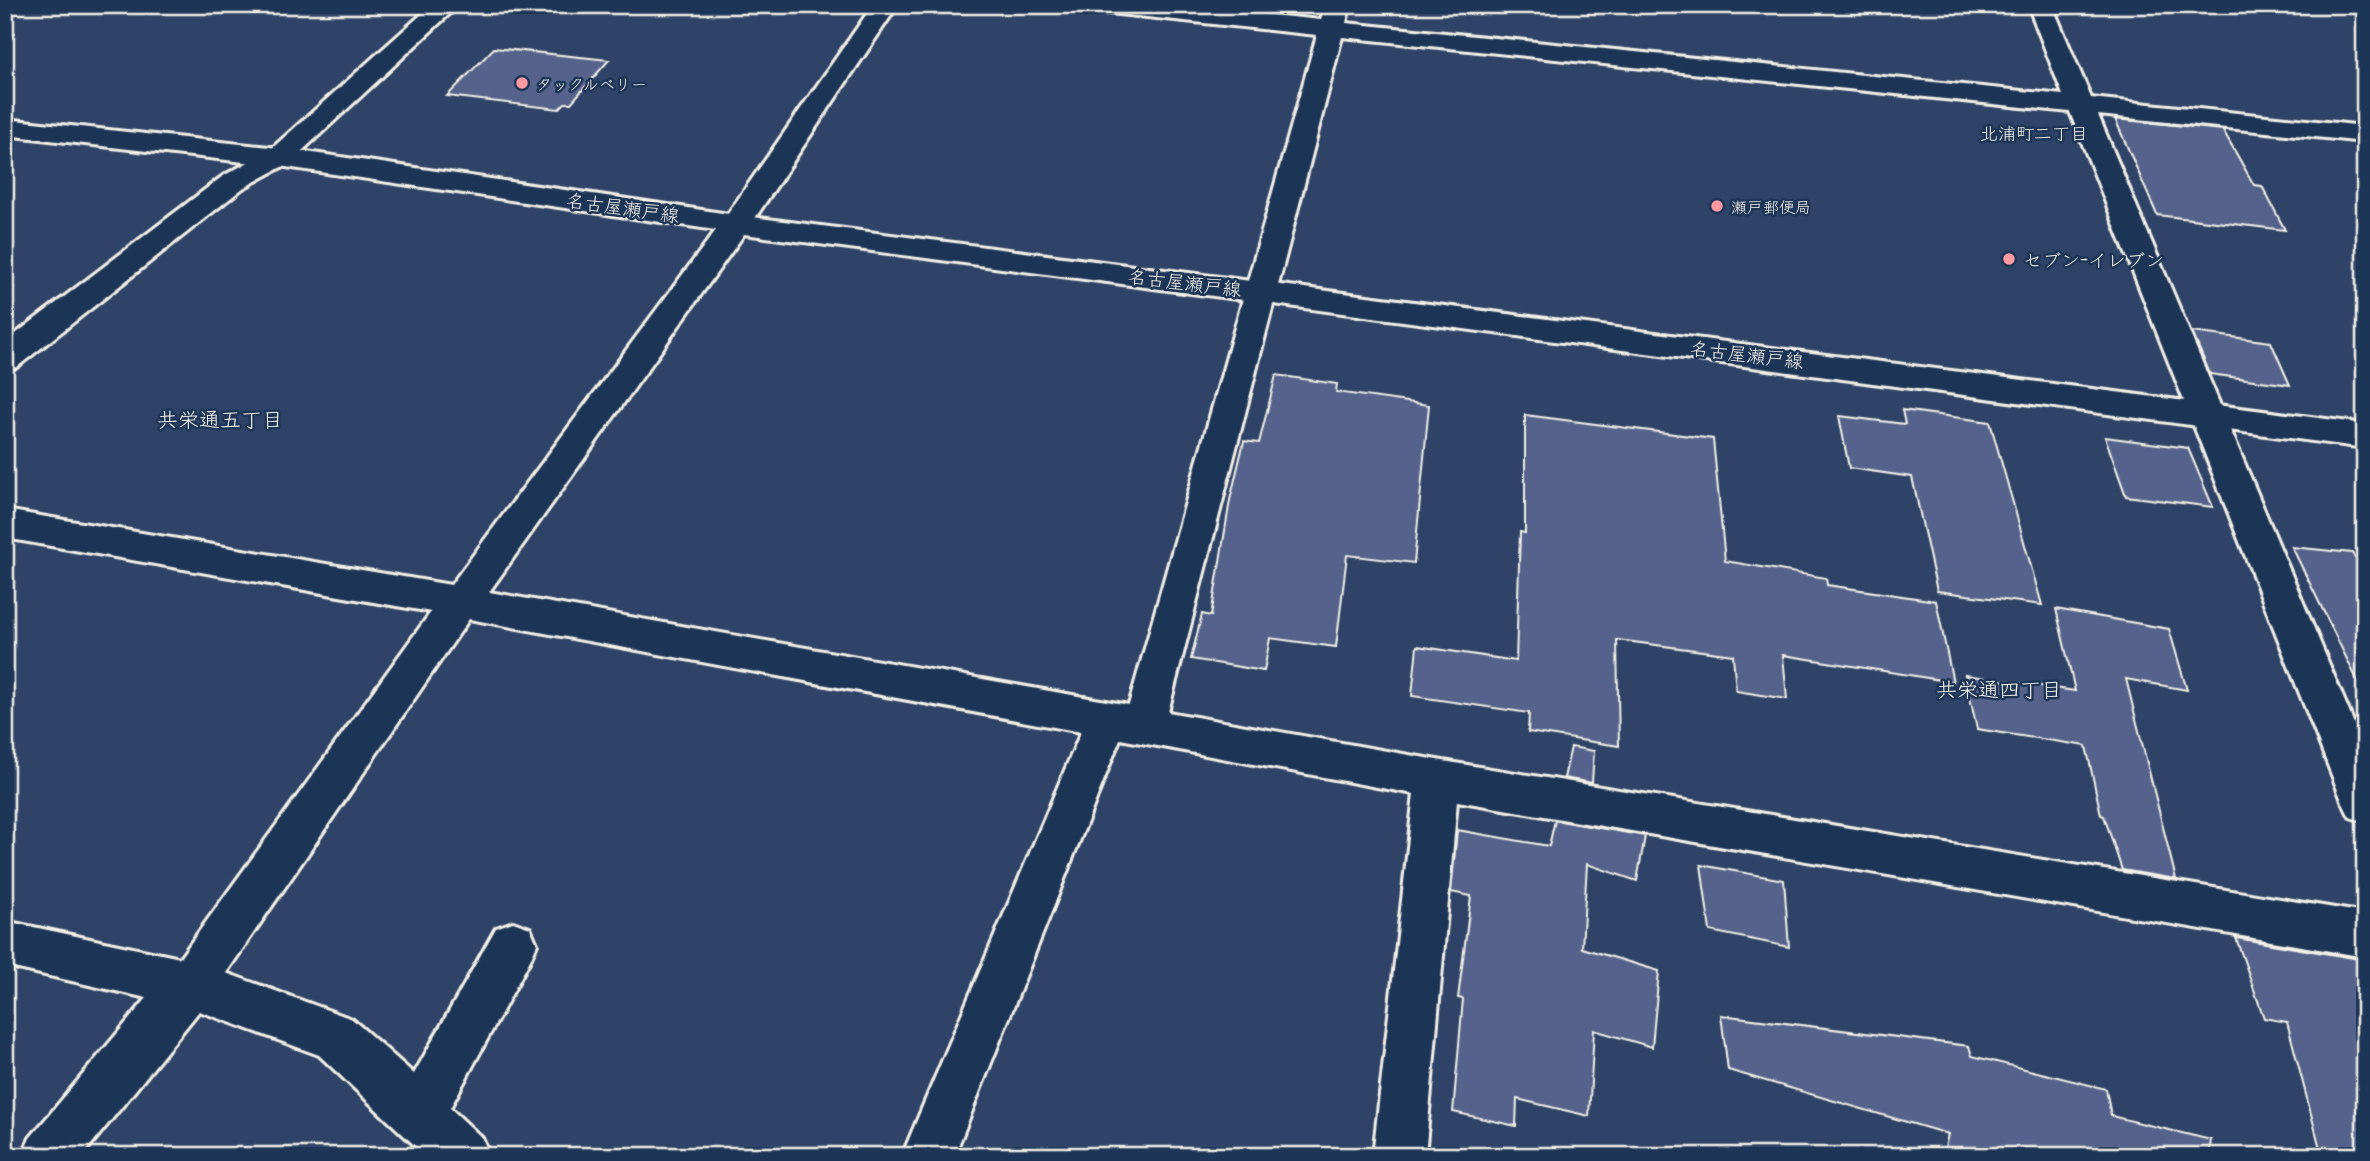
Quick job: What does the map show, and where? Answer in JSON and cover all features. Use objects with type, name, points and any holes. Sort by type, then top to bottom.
[{"type":"street","points":[[5,359],[233,182],[279,157],[447,5]]},
{"type":"street","points":[[48,1156],[190,984],[460,602],[736,224],[886,5]]},
{"type":"street","points":[[1099,5],[1335,17],[2080,104],[2365,134]]},
{"type":"street","points":[[2040,5],[2365,803]]},
{"type":"street","points":[[928,1156],[1004,975],[1125,722],[1263,292],[1335,17]]},
{"type":"street","name":"名古屋瀬戸線","points":[[5,127],[279,157],[736,224],[2206,413],[2365,436]]},
{"type":"street","points":[[5,524],[460,602],[1437,779],[2365,934]]},
{"type":"street","points":[[1399,1156],[1437,779]]},
{"type":"street","points":[[5,943],[190,984],[335,1036],[464,1156]]},
{"type":"street","points":[[419,1115],[513,944]]},
{"type":"building","name":"タックルベリー","points":[[494,48],[609,60],[571,103],[565,103],[559,109],[447,96]]},
{"type":"building","points":[[2115,119],[2223,130],[2254,185],[2262,186],[2285,230],[2157,215]]},
{"type":"building","points":[[2192,332],[2271,342],[2290,385],[2210,374]]},
{"type":"building","points":[[1276,375],[1337,384],[1336,392],[1429,405],[1414,563],[1347,555],[1336,647],[1270,638],[1264,671],[1191,659],[1202,614],[1211,616],[1230,500],[1244,441],[1259,443]]},
{"type":"building","points":[[1902,410],[1990,422],[2042,605],[1937,591],[1912,477],[1849,468],[1839,416],[1905,424]]},
{"type":"building","points":[[1525,415],[1713,439],[1725,561],[1826,578],[1827,585],[1936,601],[1953,682],[1783,655],[1787,699],[1736,691],[1733,655],[1617,640],[1619,746],[1528,732],[1529,713],[1412,696],[1417,646],[1516,661],[1520,532],[1525,533]]},
{"type":"building","points":[[2105,437],[2188,448],[2213,507],[2126,496]]},
{"type":"building","points":[[2292,547],[2352,553],[2355,558],[2365,559],[2365,696]]},
{"type":"building","points":[[2056,609],[2169,629],[2187,690],[2126,679],[2176,879],[2122,870],[2104,816],[2101,815],[2086,746],[1977,729],[1965,675],[2075,691]]},
{"type":"building","points":[[1571,747],[1594,751],[1592,783],[1564,778]]},
{"type":"building","points":[[1555,820],[1645,836],[1637,881],[1587,864],[1582,948],[1659,971],[1652,1047],[1594,1030],[1589,1116],[1517,1099],[1516,1126],[1453,1112],[1463,999],[1458,998],[1471,896],[1451,892],[1457,830],[1549,846]]},
{"type":"building","points":[[1701,865],[1784,880],[1789,947],[1710,931]]},
{"type":"building","points":[[2236,938],[2365,960],[2365,1156],[2322,1156],[2287,1022],[2264,1018]]},
{"type":"building","points":[[1721,1015],[1969,1046],[1972,1056],[2106,1089],[2111,1116],[2211,1140],[2209,1156],[1943,1156],[1948,1134],[1728,1070]]},
{"type":"place","name":"タックルベリー","points":[[522,83]]},
{"type":"place","name":"瀬戸郵便局","points":[[1717,206]]},
{"type":"place","name":"セブン-イレブン","points":[[2009,259]]},
{"type":"district","name":"北浦町二丁目","points":[[2034,133]]},
{"type":"district","name":"共栄通五丁目","points":[[220,418]]},
{"type":"district","name":"共栄通四丁目","points":[[1999,688]]}]
